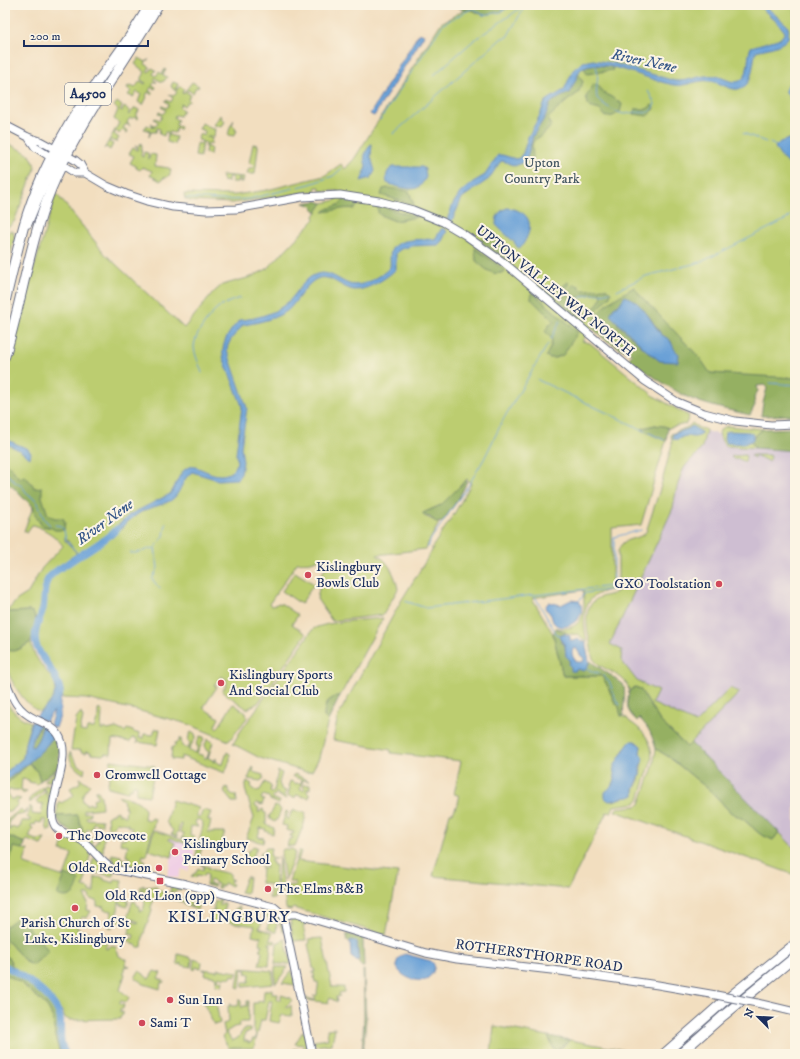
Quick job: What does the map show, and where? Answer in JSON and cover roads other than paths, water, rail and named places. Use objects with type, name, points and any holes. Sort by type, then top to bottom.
[{"type":"highway","name":"A4500","points":[[5,356],[31,249],[59,157],[84,100],[138,26],[149,5]]},
{"type":"highway","name":"A4500","points":[[5,302],[24,225],[32,202],[59,157],[99,99],[158,5]]},
{"type":"highway","points":[[664,1054],[722,1003],[795,944]]},
{"type":"highway","points":[[680,1054],[723,1016],[795,957]]},
{"type":"street","points":[[5,124],[28,137],[35,147],[59,157]]},
{"type":"street","name":"UPTON VALLEY WAY NORTH","points":[[59,157],[80,164],[85,173],[107,186],[126,194],[154,203],[186,209],[236,209],[302,197],[327,195],[366,198],[413,210],[442,222],[465,235],[503,262],[645,380],[677,402],[704,413],[735,421],[771,425],[795,424]]},
{"type":"street","name":"UPTON VALLEY WAY NORTH","points":[[59,157],[75,173],[85,173]]},
{"type":"street","points":[[5,679],[16,704],[34,718],[55,731],[62,741],[63,752],[53,814],[54,824],[60,831],[79,838],[107,866],[113,869],[186,884],[256,901],[278,910],[283,917],[312,1054]]},
{"type":"street","name":"ROTHERSTHORPE ROAD","points":[[283,917],[290,914],[296,914],[426,953],[457,959],[560,971],[658,985],[757,1003],[795,1012]]},
{"type":"water","points":[[758,5],[764,5],[787,25],[789,30],[788,38],[778,45],[756,51],[750,78],[746,85],[742,88],[728,88],[710,81],[674,85],[626,70],[607,66],[590,65],[580,70],[570,92],[550,104],[545,117],[533,136],[526,161],[515,166],[503,161],[500,162],[489,179],[462,198],[451,223],[447,220],[453,204],[460,193],[473,182],[485,175],[498,155],[516,159],[519,158],[523,153],[528,137],[545,102],[564,90],[573,70],[583,62],[593,60],[613,63],[675,81],[715,76],[738,82],[746,74],[751,47],[781,38],[785,32],[778,23]]},
{"type":"water","points":[[419,33],[424,35],[374,116],[370,114]]},
{"type":"water","points":[[795,73],[795,106],[785,90]]},
{"type":"water","points":[[795,137],[795,171],[792,165],[782,158],[775,147],[780,142]]},
{"type":"water","points":[[371,144],[371,157],[375,171],[371,178],[361,181],[366,165],[364,159],[365,154]]},
{"type":"water","points":[[393,167],[422,167],[425,169],[426,177],[420,186],[415,189],[407,189],[387,183],[387,174]]},
{"type":"water","points":[[507,208],[514,209],[524,214],[529,222],[529,233],[522,246],[518,248],[514,242],[496,225],[498,214]]},
{"type":"water","points":[[442,228],[447,231],[442,241],[438,245],[411,246],[399,250],[396,254],[396,269],[387,277],[368,287],[355,290],[346,288],[327,278],[319,278],[314,280],[306,288],[287,311],[266,320],[243,325],[231,340],[227,350],[247,408],[241,447],[243,462],[241,474],[237,479],[218,480],[192,472],[186,478],[179,492],[174,498],[168,502],[138,514],[126,523],[112,538],[109,534],[129,515],[170,494],[181,473],[187,468],[196,467],[219,475],[232,471],[235,467],[237,463],[236,454],[242,406],[223,357],[223,346],[227,337],[240,320],[259,317],[279,309],[289,301],[309,278],[317,274],[326,273],[354,285],[371,281],[390,267],[390,253],[398,243],[410,240],[435,239]]},
{"type":"water","points":[[625,296],[637,303],[646,312],[661,334],[670,341],[679,354],[678,362],[660,361],[647,351],[610,315],[614,307],[619,305]]},
{"type":"water","points":[[692,426],[701,432],[701,435],[695,437],[685,436],[673,439],[673,434],[688,429]]},
{"type":"water","points":[[725,432],[749,432],[753,434],[753,440],[744,444],[726,443],[724,439]]},
{"type":"water","points":[[5,439],[28,449],[31,453],[30,458],[19,450],[5,443]]},
{"type":"water","points":[[571,600],[579,601],[581,613],[574,622],[569,625],[563,627],[558,626],[553,622],[551,615],[545,607],[549,602],[561,605]]},
{"type":"water","points":[[565,634],[570,636],[570,640],[574,641],[576,639],[586,642],[589,661],[584,671],[578,669],[571,671],[571,667],[569,665],[570,660],[566,656],[565,645],[560,639],[560,636]],"holes":[[[576,648],[584,658],[583,662],[577,662],[572,653],[573,649]]]},
{"type":"water","points":[[61,683],[63,691],[60,702],[60,716],[56,728],[50,725],[54,711],[46,722],[35,717],[49,704],[55,692],[56,686]]},
{"type":"water","points":[[32,721],[40,724],[30,746],[33,747],[37,742],[42,725],[46,730],[48,728],[54,733],[40,752],[5,781],[5,773],[23,758],[25,743]]},
{"type":"water","points":[[631,741],[635,741],[641,746],[640,753],[643,757],[643,761],[640,766],[640,775],[634,789],[634,795],[609,801],[605,798],[605,792],[614,782],[614,767]]},
{"type":"water","points":[[351,940],[357,942],[359,958],[357,961],[351,957]]},
{"type":"water","points":[[405,954],[431,961],[434,965],[434,969],[430,977],[423,980],[414,980],[406,977],[400,972],[397,966],[398,960]]},
{"type":"waterway","points":[[380,120],[443,24],[473,8],[483,15],[501,12],[512,5]]},
{"type":"waterway","points":[[434,75],[473,41],[525,5]]},
{"type":"waterway","points":[[393,134],[502,38],[507,37],[525,6]]},
{"type":"waterway","points":[[596,66],[598,73],[597,98],[613,110],[624,114],[649,112],[655,104],[648,91]]},
{"type":"waterway","points":[[743,133],[766,142]]},
{"type":"waterway","points":[[770,143],[776,146]]},
{"type":"waterway","points":[[186,198],[224,200],[249,199],[310,184],[333,176],[342,168]]},
{"type":"waterway","points":[[617,290],[646,276],[701,262],[787,219],[795,211]]},
{"type":"waterway","points":[[569,307],[583,297],[610,292]]},
{"type":"waterway","points":[[202,373],[194,349],[197,336],[216,310],[227,303],[240,298]]},
{"type":"waterway","points":[[551,339],[560,321]]},
{"type":"waterway","points":[[427,548],[431,539],[468,486],[484,459],[504,418],[548,344]]},
{"type":"waterway","points":[[538,380],[664,440]]},
{"type":"waterway","points":[[770,383],[795,385]]},
{"type":"waterway","points":[[5,410],[8,402],[6,388]]},
{"type":"waterway","points":[[5,472],[16,483],[22,486],[28,495],[35,499],[44,519],[50,525]]},
{"type":"waterway","points":[[160,589],[152,579],[158,568],[155,548],[164,536],[166,523]]},
{"type":"waterway","points":[[55,525],[61,526],[64,530],[66,540],[79,555]]},
{"type":"waterway","name":"River Nene","points":[[60,693],[58,682],[39,652],[35,637],[43,609],[46,582],[55,571],[100,543],[117,529]]},
{"type":"waterway","points":[[579,601],[585,593],[614,589],[614,537],[641,530]]},
{"type":"waterway","points":[[130,553],[137,553],[155,548]]},
{"type":"waterway","points":[[535,595],[613,586]]},
{"type":"waterway","points":[[405,601],[426,608],[534,595],[557,635],[560,636]]},
{"type":"waterway","points":[[587,668],[592,672],[601,673],[610,683],[616,700],[620,705]]},
{"type":"waterway","name":"River Nene","points":[[5,966],[29,981],[53,1003],[60,1018],[61,1041],[66,1054]]},
{"type":"place","name":"Kislingbury Bowls Club","points":[[308,575]]},
{"type":"place","name":"GXO Toolstation","points":[[719,584]]},
{"type":"place","name":"Kislingbury Sports And Social Club","points":[[221,683]]},
{"type":"place","name":"Cromwell Cottage","points":[[97,775]]},
{"type":"place","name":"The Dovecote","points":[[59,836]]},
{"type":"place","name":"Kislingbury Primary School","points":[[175,852]]},
{"type":"place","name":"Olde Red Lion","points":[[159,868]]},
{"type":"place","name":"Old Red Lion (opp)","points":[[160,881]]},
{"type":"place","name":"The Elms B&B","points":[[268,889]]},
{"type":"place","name":"Parish Church of St Luke, Kislingbury","points":[[75,908]]},
{"type":"place","name":"Sun Inn","points":[[170,1000]]},
{"type":"place","name":"Sami T","points":[[142,1023]]},
{"type":"district","name":"KISLINGBURY","points":[[229,917]]},
{"type":"park label","name":"Upton Country Park","points":[[542,172]]}]
